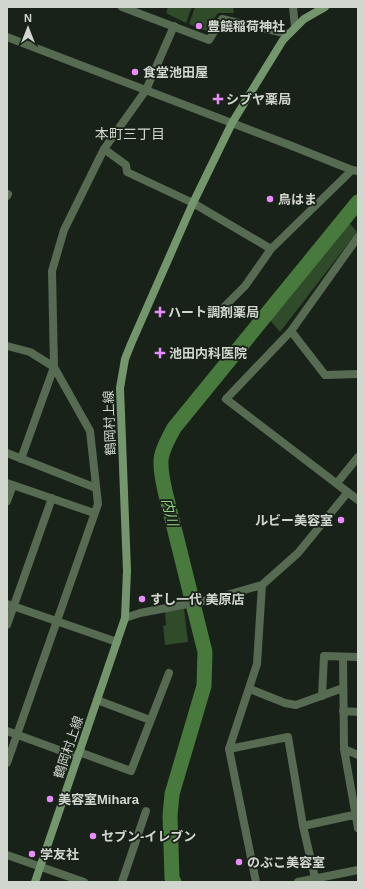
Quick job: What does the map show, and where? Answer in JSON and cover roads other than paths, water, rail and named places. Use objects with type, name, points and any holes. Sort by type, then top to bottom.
[{"type":"main road","name":"鶴岡村上線","points":[[35,882],[125,618],[127,571],[120,388],[125,359],[193,203],[232,123],[283,40],[294,27],[304,19],[325,7]]},
{"type":"street","points":[[122,7],[209,40],[222,19],[288,34]]},
{"type":"street","points":[[293,7],[294,27]]},
{"type":"street","points":[[21,459],[54,367],[52,271],[64,230],[104,149],[146,90],[174,26]]},
{"type":"street","points":[[7,37],[355,170],[271,249],[245,286],[219,312]]},
{"type":"street","points":[[104,149],[126,165],[127,172],[193,203],[271,249]]},
{"type":"street","points":[[358,237],[291,331],[226,399],[358,500]]},
{"type":"street","points":[[291,331],[325,375],[358,374]]},
{"type":"street","points":[[7,346],[30,352],[54,367],[90,431],[98,504],[7,763]]},
{"type":"street","points":[[7,454],[96,488]]},
{"type":"street","points":[[337,483],[358,457]]},
{"type":"street","points":[[7,501],[10,484],[94,513]]},
{"type":"street","points":[[125,618],[140,613],[209,600],[262,585],[298,553],[348,492]]},
{"type":"street","points":[[7,625],[10,606],[52,498]]},
{"type":"street","points":[[256,882],[229,749],[257,664],[262,585]]},
{"type":"street","points":[[10,606],[117,642]]},
{"type":"street","points":[[322,696],[324,656],[358,657]]},
{"type":"street","points":[[343,657],[344,749],[357,815],[358,828]]},
{"type":"street","points":[[7,731],[131,770],[169,673]]},
{"type":"street","points":[[250,689],[285,703],[296,705],[343,688]]},
{"type":"street","points":[[97,700],[150,720]]},
{"type":"street","points":[[343,711],[358,712]]},
{"type":"street","points":[[229,749],[288,737],[303,826],[316,880]]},
{"type":"street","points":[[344,749],[358,755]]},
{"type":"street","points":[[122,882],[146,811]]},
{"type":"street","points":[[303,826],[357,815]]},
{"type":"street","points":[[7,854],[84,882]]},
{"type":"street","points":[[298,882],[316,880],[358,870]]},
{"type":"waterway","name":"内川","points":[[174,882],[172,878],[170,816],[172,794],[204,686],[205,652],[165,491],[161,472],[161,458],[165,445],[174,428],[358,202]]},
{"type":"place","name":"豊饒稲荷神社","points":[[199,26]]},
{"type":"place","name":"食堂池田屋","points":[[135,72]]},
{"type":"place","name":"シブヤ薬局","points":[[218,99]]},
{"type":"place","name":"鳥はま","points":[[270,199]]},
{"type":"place","name":"ハート調剤薬局","points":[[160,312]]},
{"type":"place","name":"池田内科医院","points":[[160,353]]},
{"type":"place","name":"ルビー美容室","points":[[341,520]]},
{"type":"place","name":"すし一代 美原店","points":[[142,599]]},
{"type":"place","name":"美容室Mihara","points":[[50,799]]},
{"type":"place","name":"セブン-イレブン","points":[[93,836]]},
{"type":"place","name":"学友社","points":[[32,854]]},
{"type":"place","name":"のぶこ美容室","points":[[239,862]]},
{"type":"district","name":"本町三丁目","points":[[130,134]]}]
